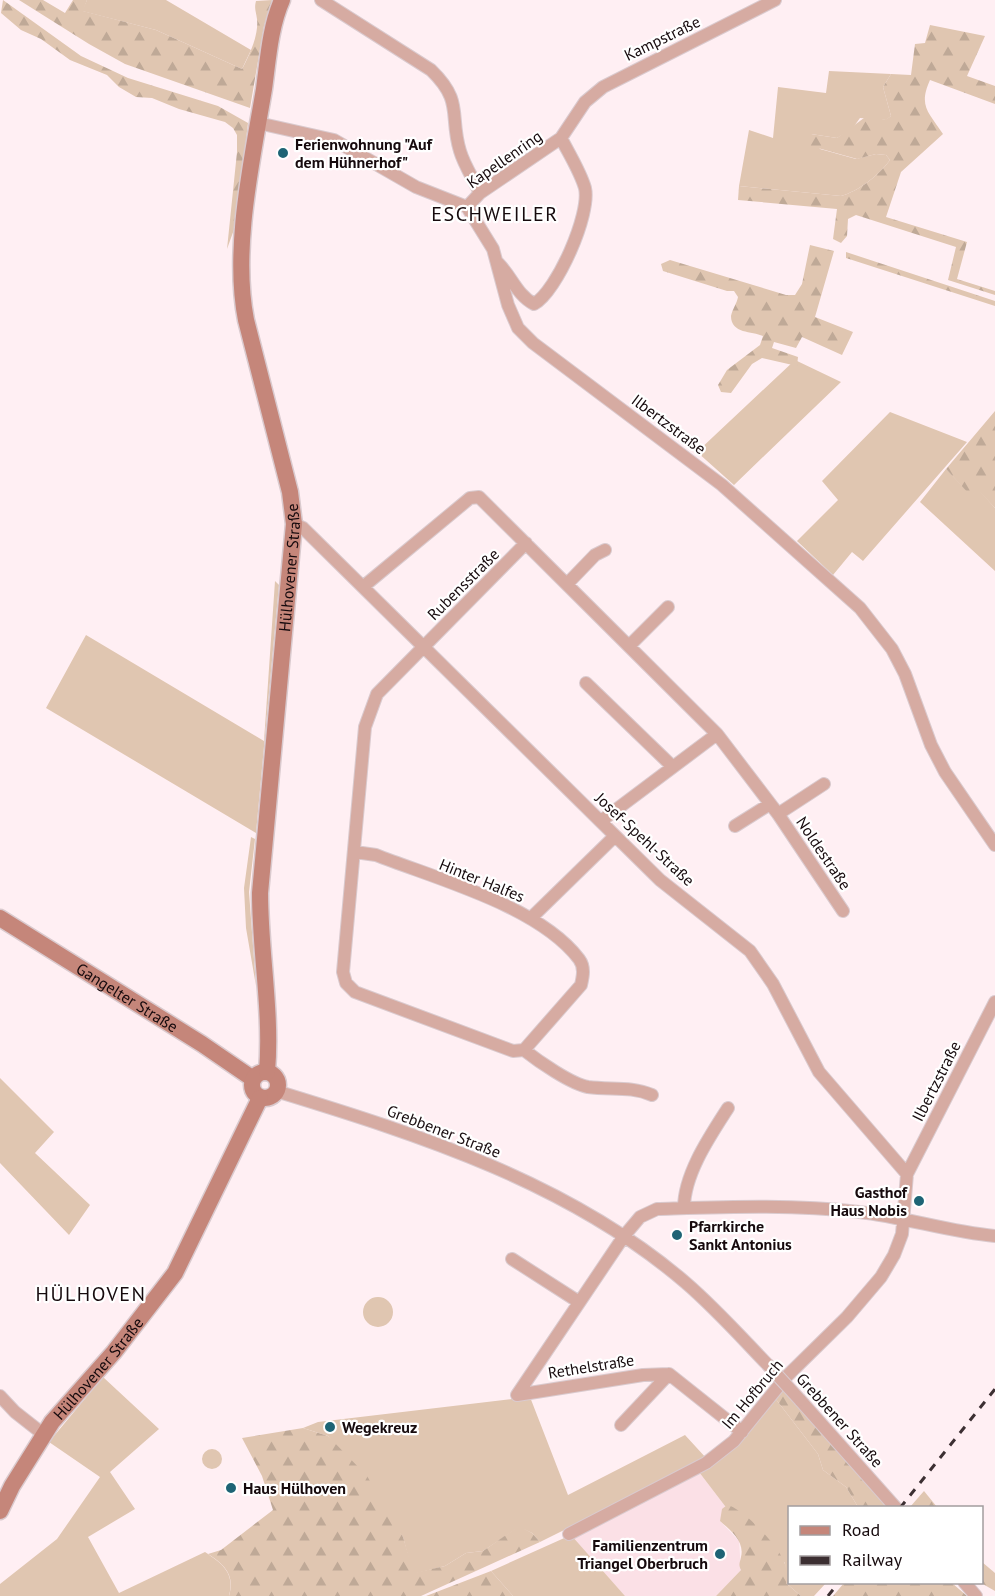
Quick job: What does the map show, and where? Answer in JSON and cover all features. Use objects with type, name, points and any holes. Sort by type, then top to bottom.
[{"type":"main road","name":"Hülhovener Straße","points":[[260,1076],[268,1026],[260,934],[260,893],[294,524],[290,492],[241,295],[242,243],[258,123],[273,33],[282,0]]},
{"type":"main road","name":"Gangelter Straße","points":[[0,918],[202,1044],[260,1076]]},
{"type":"main road","points":[[260,1076],[276,1080],[276,1091],[269,1098],[260,1098],[252,1090],[260,1076]]},
{"type":"main road","name":"Hülhovener Straße","points":[[0,1511],[43,1434],[75,1393],[114,1352],[175,1273],[260,1098]]},
{"type":"street","points":[[321,0],[431,70],[443,82],[451,94],[456,112],[460,151],[480,193]]},
{"type":"street","name":"Kampstraße","points":[[573,118],[585,102],[603,87],[775,0]]},
{"type":"street","name":"Kapellenring","points":[[467,207],[480,193],[561,138],[573,118]]},
{"type":"street","points":[[258,123],[334,140],[407,183],[467,207]]},
{"type":"street","name":"Kapellenring","points":[[497,262],[509,274],[522,297],[534,304],[542,299],[559,273],[581,225],[586,201],[579,173],[561,138]]},
{"type":"street","name":"Ilbertzstraße","points":[[467,207],[483,231],[497,262],[511,313],[518,328],[533,343],[722,485],[854,602],[878,628],[905,674],[940,763],[995,845]]},
{"type":"street","name":"Noldestraße","points":[[364,586],[470,498],[479,497],[717,734],[774,809],[843,910]]},
{"type":"street","name":"Josef-Spehl-Straße","points":[[294,524],[303,528],[364,586],[660,880],[750,951],[773,984],[819,1072],[907,1174]]},
{"type":"street","name":"Rubensstraße","points":[[424,647],[526,543]]},
{"type":"street","points":[[567,584],[595,555],[605,550]]},
{"type":"street","points":[[630,645],[668,607]]},
{"type":"street","points":[[424,647],[377,694],[365,727],[343,972],[346,983],[355,992],[365,996],[513,1051],[524,1050],[538,1061],[586,1087],[636,1088],[652,1095]]},
{"type":"street","points":[[586,683],[673,767]]},
{"type":"street","points":[[601,821],[717,734]]},
{"type":"street","name":"Noldestraße","points":[[735,826],[824,784]]},
{"type":"street","points":[[531,918],[615,836]]},
{"type":"street","name":"Hinter Halfes","points":[[355,852],[376,855],[506,906],[531,918],[580,960],[584,972],[581,985],[524,1050]]},
{"type":"street","name":"Ilbertzstraße","points":[[907,1174],[995,1002]]},
{"type":"street","name":"Grebbener Straße","points":[[276,1091],[390,1125],[470,1156],[578,1209],[624,1236],[687,1284],[767,1364],[894,1506]]},
{"type":"street","points":[[684,1208],[684,1194],[701,1151],[728,1108]]},
{"type":"street","points":[[902,1218],[907,1174]]},
{"type":"street","points":[[512,1259],[579,1302],[624,1236],[640,1217],[657,1209],[823,1208],[902,1218],[960,1233],[995,1236]]},
{"type":"street","name":"Im Hofbruch","points":[[569,1534],[706,1463],[734,1441],[786,1377],[847,1317],[881,1277],[898,1244],[902,1218]]},
{"type":"street","name":"Rethelstraße","points":[[579,1302],[518,1395],[643,1375],[669,1374]]},
{"type":"street","points":[[621,1425],[669,1374],[742,1432]]},
{"type":"street","points":[[0,1396],[15,1412],[43,1434]]},
{"type":"street","points":[[966,1584],[976,1596]]},
{"type":"shaded area","points":[[699,1472],[725,1506],[720,1521],[739,1541],[741,1570],[716,1596],[625,1596],[571,1536]]},
{"type":"green space","points":[[3,0],[81,56],[128,78],[218,106],[248,123],[236,224],[227,249],[237,152],[237,135],[233,128],[225,122],[179,109],[152,98],[136,97],[119,87],[107,75],[70,60],[41,39],[21,30],[1,13]]},
{"type":"green space","points":[[19,0],[43,0],[65,13],[73,0],[87,0],[83,11],[156,30],[242,69],[255,38],[256,1],[272,0],[264,26],[250,108],[125,64]]},
{"type":"green space","points":[[87,0],[166,0],[251,50],[242,69],[156,30],[82,11]]},
{"type":"green space","points":[[930,25],[985,36],[967,76],[995,86],[995,104],[930,80],[925,103],[943,134],[901,172],[886,217],[967,242],[957,279],[995,291],[995,295],[948,280],[956,247],[856,215],[848,219],[847,236],[841,243],[833,239],[837,209],[738,200],[739,186],[841,196],[862,186],[874,177],[890,160],[886,155],[876,154],[857,159],[805,143],[811,134],[837,138],[868,115],[885,120],[891,116],[883,87],[891,74],[911,75],[915,44],[925,43]]},
{"type":"green space","points":[[829,71],[891,74],[883,87],[891,116],[886,120],[860,118],[852,129],[837,138],[811,134],[820,149],[856,159],[876,154],[886,155],[890,160],[868,182],[841,196],[739,186],[749,130],[773,138],[778,87],[826,93]]},
{"type":"green space","points":[[810,245],[834,251],[815,317],[853,332],[842,355],[802,337],[796,348],[774,342],[772,348],[798,357],[797,366],[762,358],[752,364],[731,393],[721,392],[718,385],[727,370],[760,345],[763,336],[734,326],[731,316],[738,297],[734,291],[727,291],[663,271],[661,264],[670,260],[786,295],[795,295],[802,284]]},
{"type":"green space","points":[[846,252],[995,301],[995,306],[846,258]]},
{"type":"green space","points":[[795,360],[841,382],[734,485],[697,452]]},
{"type":"green space","points":[[995,411],[995,508],[978,490],[971,496],[946,469]]},
{"type":"green space","points":[[890,412],[967,442],[863,561],[852,552],[833,575],[797,541],[838,500],[822,481]]},
{"type":"green space","points":[[946,469],[971,495],[978,489],[995,508],[995,571],[920,502]]},
{"type":"green space","points":[[275,581],[279,585],[256,833],[46,708],[86,635],[264,741]]},
{"type":"green space","points":[[251,837],[255,839],[249,892],[256,986],[246,928],[244,888]]},
{"type":"green space","points":[[0,1078],[54,1132],[35,1153],[90,1205],[69,1235],[0,1163]]},
{"type":"green space","points":[[378,1297],[384,1298],[392,1306],[392,1318],[384,1326],[378,1327],[372,1326],[364,1318],[363,1312],[364,1306],[372,1298]]},
{"type":"green space","points":[[103,1377],[159,1429],[110,1472],[135,1509],[88,1537],[119,1593],[205,1552],[222,1565],[229,1575],[229,1596],[0,1596],[0,1584],[57,1539],[100,1477],[49,1442]]},
{"type":"green space","points":[[785,1386],[885,1506],[857,1506],[846,1487],[823,1470],[818,1454],[775,1398]]},
{"type":"green space","points":[[530,1397],[568,1495],[685,1435],[707,1459],[540,1542],[532,1533],[519,1527],[483,1551],[466,1553],[445,1566],[413,1574],[403,1537],[328,1436],[303,1428],[318,1422]]},
{"type":"green space","points":[[775,1398],[818,1454],[823,1470],[846,1487],[857,1506],[788,1506],[788,1584],[825,1584],[814,1596],[801,1596],[786,1583],[785,1563],[725,1506],[699,1472]]},
{"type":"green space","points":[[303,1428],[328,1436],[367,1476],[403,1537],[414,1573],[445,1566],[466,1553],[483,1551],[519,1526],[532,1533],[540,1542],[421,1596],[229,1596],[231,1582],[227,1571],[208,1554],[221,1550],[273,1510],[262,1476],[242,1438]]},
{"type":"green space","points":[[208,1449],[216,1449],[222,1455],[222,1463],[216,1469],[208,1469],[202,1463],[202,1455]]},
{"type":"green space","points":[[924,1491],[936,1506],[911,1506]]},
{"type":"green space","points":[[727,1505],[742,1513],[769,1539],[785,1564],[786,1583],[801,1596],[716,1596],[741,1570],[739,1565],[742,1551],[739,1541],[720,1521],[722,1509]]},
{"type":"green space","points":[[571,1535],[625,1596],[513,1596],[491,1571]]},
{"type":"green space","points":[[983,1563],[995,1573],[995,1591],[983,1584]]},
{"type":"green space","points":[[491,1571],[513,1596],[426,1596]]},
{"type":"green space","points":[[843,1584],[953,1584],[967,1596],[833,1596]]},
{"type":"railway","points":[[902,1506],[995,1389]]},
{"type":"railway","points":[[828,1596],[837,1584]]},
{"type":"place","name":"Ferienwohnung \"Auf dem Hühnerhof\"","points":[[283,153]]},
{"type":"place","name":"Gasthof Haus Nobis","points":[[919,1201]]},
{"type":"place","name":"Pfarrkirche Sankt Antonius","points":[[677,1235]]},
{"type":"place","name":"Wegekreuz","points":[[330,1427]]},
{"type":"place","name":"Haus Hülhoven","points":[[231,1488]]},
{"type":"place","name":"Familienzentrum Triangel Oberbruch","points":[[720,1554]]},
{"type":"district","name":"ESCHWEILER","points":[[495,214]]},
{"type":"district","name":"HÜLHOVEN","points":[[91,1294]]}]
